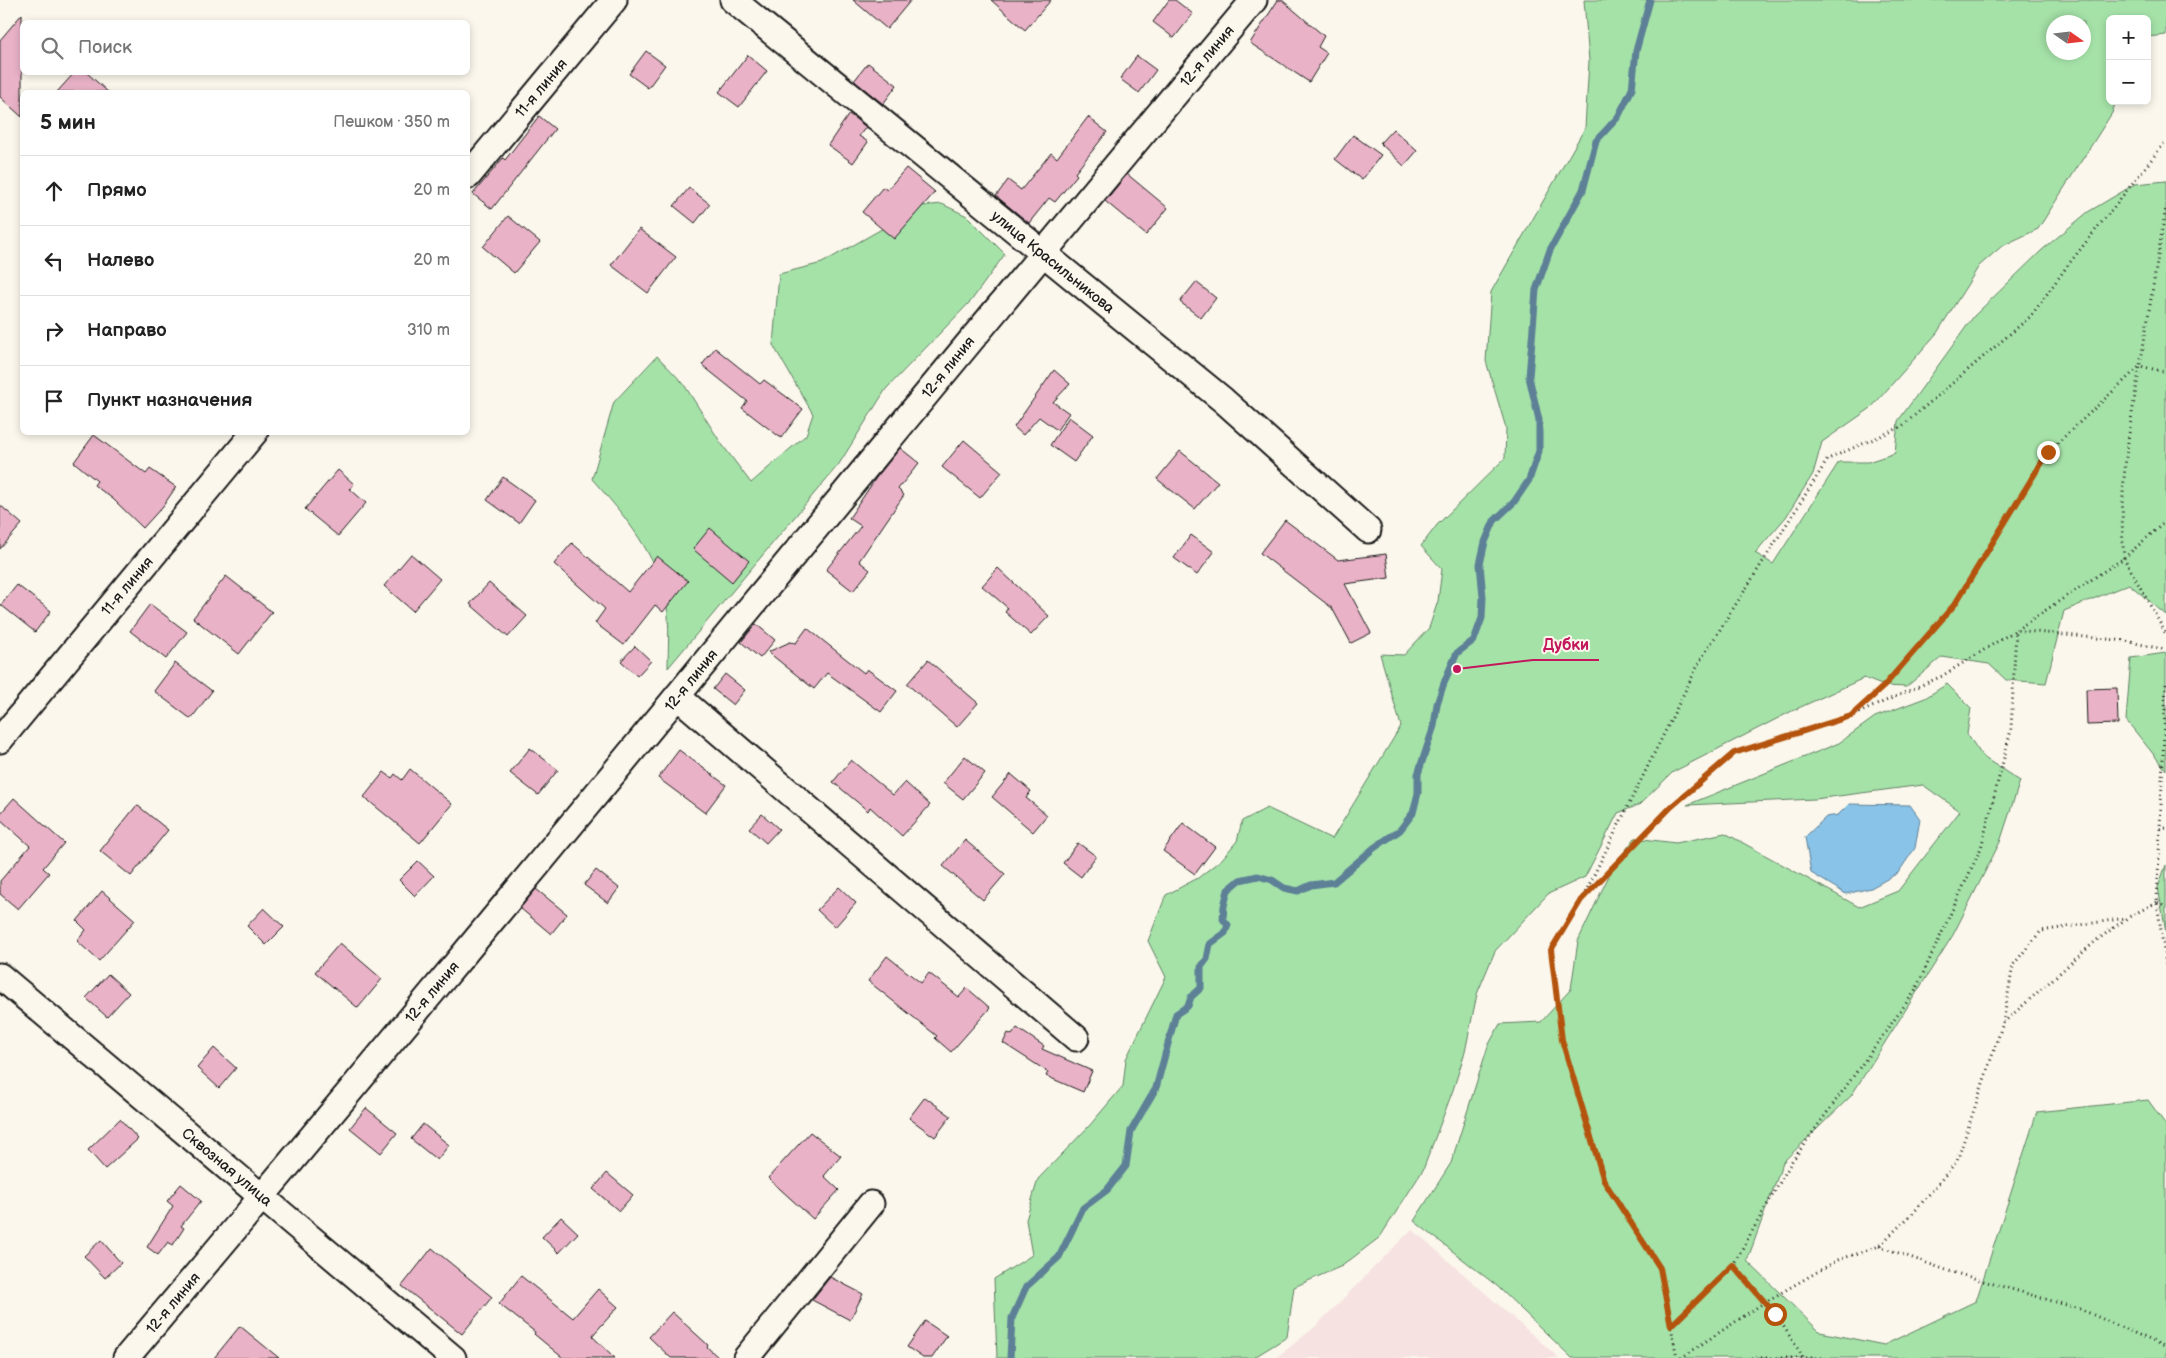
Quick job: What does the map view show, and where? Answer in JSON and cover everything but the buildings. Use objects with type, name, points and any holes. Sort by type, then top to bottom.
[{"type":"street","name":"11-я линия","points":[[470,174],[614,0]]},
{"type":"street","name":"улица Красильникова","points":[[733,0],[1223,400],[1368,530]]},
{"type":"street","name":"12-я линия","points":[[126,1358],[262,1197],[677,696],[1042,252],[1254,0]]},
{"type":"street","name":"11-я линия","points":[[0,740],[253,435]]},
{"type":"street","points":[[677,696],[1076,1038]]},
{"type":"street","name":"Сквозная улица","points":[[0,976],[453,1358]]},
{"type":"street","points":[[746,1358],[871,1204]]},
{"type":"path","points":[[2126,918],[2041,931],[2013,965],[2003,1024],[1957,1160],[1915,1211],[1879,1246],[1838,1260],[1765,1302],[1679,1358],[1660,1268],[1604,1181],[1562,1040],[1551,950],[1581,900],[1700,661],[1828,459],[1902,427],[2031,316],[2068,265],[2166,141]]},
{"type":"path","points":[[2166,207],[2125,453],[2121,531],[2124,558],[2166,634]]},
{"type":"path","points":[[2140,366],[2166,372]]},
{"type":"path","points":[[1851,716],[1884,686],[1955,604],[2048,452],[2140,366]]},
{"type":"path","points":[[1581,900],[1671,807],[1734,753],[1851,716],[1942,676],[2016,630],[2124,558],[2166,521]]},
{"type":"path","points":[[2016,630],[2126,641],[2166,650]]},
{"type":"path","points":[[1671,1326],[1733,1265],[1792,1161],[1915,990],[1976,856],[2011,730],[2016,630]]},
{"type":"path","points":[[2166,684],[2157,902],[2166,966]]},
{"type":"path","points":[[2160,829],[2166,828]]},
{"type":"path","points":[[2157,902],[2166,908]]},
{"type":"path","points":[[2003,1024],[2097,940],[2126,918],[2157,902]]},
{"type":"path","points":[[1879,1246],[1949,1271],[2080,1308],[2166,1347]]},
{"type":"path","points":[[1733,1265],[1765,1302],[1803,1356]]},
{"type":"path","points":[[1751,1358],[1803,1356],[1826,1358]]},
{"type":"shaded area","points":[[1412,1229],[1559,1358],[1276,1358],[1315,1327]]},
{"type":"green space","points":[[1584,0],[2166,0],[2166,35],[2151,37],[2151,15],[2106,15],[2106,105],[2115,105],[2112,113],[2038,229],[2002,246],[1979,266],[1937,333],[1871,408],[1822,442],[1813,474],[1786,517],[1755,553],[1773,564],[1839,462],[1868,462],[1895,453],[1898,421],[1974,316],[2042,250],[2088,212],[2135,184],[2166,181],[2166,615],[2129,584],[2064,611],[2046,683],[2006,680],[1989,664],[1942,657],[1906,687],[1884,686],[1864,678],[1792,711],[1673,772],[1639,805],[1618,813],[1585,877],[1548,894],[1495,951],[1477,994],[1465,1052],[1423,1170],[1380,1237],[1342,1266],[1294,1287],[1287,1337],[1253,1358],[997,1358],[994,1279],[1032,1255],[1026,1220],[1038,1179],[1090,1125],[1123,1086],[1126,1059],[1166,977],[1148,941],[1166,895],[1198,878],[1222,859],[1237,841],[1242,821],[1267,808],[1332,839],[1401,726],[1380,654],[1404,655],[1429,628],[1438,601],[1442,569],[1421,546],[1437,525],[1505,458],[1506,428],[1486,361],[1491,292],[1585,128],[1589,61]]},
{"type":"green space","points":[[942,204],[967,216],[1005,254],[971,301],[886,389],[839,464],[668,668],[668,614],[663,588],[657,571],[628,522],[592,479],[614,402],[657,356],[683,383],[721,443],[751,483],[806,435],[813,414],[773,345],[779,274],[822,263],[922,206]]},
{"type":"green space","points":[[2166,653],[2166,770],[2126,720],[2131,658]]},
{"type":"green space","points":[[1947,684],[1971,708],[1967,734],[1983,757],[2020,781],[2000,842],[1953,935],[1851,1096],[1783,1162],[1747,1261],[1820,1332],[1884,1345],[1976,1301],[2037,1112],[2148,1100],[2166,1125],[2166,1358],[1572,1358],[1497,1286],[1414,1221],[1451,1163],[1488,1046],[1500,1024],[1541,1022],[1571,989],[1578,941],[1612,869],[1635,838],[1676,843],[1725,833],[1859,907],[1898,891],[1960,811],[1923,785],[1815,799],[1687,805],[1839,743],[1875,717],[1925,698]]},
{"type":"green space","points":[[2166,865],[2166,933],[2158,887]]},
{"type":"water","points":[[1849,804],[1910,805],[1920,819],[1915,848],[1898,873],[1871,888],[1846,894],[1811,873],[1805,837],[1826,817],[1838,815]]},
{"type":"waterway","points":[[1010,1358],[1012,1318],[1026,1287],[1059,1257],[1083,1208],[1107,1190],[1126,1166],[1131,1131],[1156,1088],[1176,1014],[1188,1006],[1191,997],[1201,988],[1201,967],[1207,959],[1210,944],[1225,933],[1228,925],[1223,919],[1228,890],[1240,880],[1258,876],[1272,880],[1284,888],[1298,891],[1311,885],[1334,882],[1374,848],[1400,830],[1413,813],[1418,793],[1418,774],[1434,726],[1437,704],[1445,680],[1457,653],[1474,640],[1482,618],[1483,597],[1480,564],[1485,542],[1494,521],[1514,502],[1529,480],[1539,451],[1539,420],[1529,377],[1536,290],[1550,250],[1583,190],[1596,141],[1618,117],[1632,89],[1636,51],[1650,0]]},
{"type":"place","name":"Дубки","points":[[1457,669]]},
{"type":"route","points":[[1775,1314],[1733,1265],[1671,1326],[1660,1268],[1604,1181],[1562,1040],[1551,950],[1581,900],[1671,807],[1734,753],[1851,716],[1884,686],[1955,604],[2048,452]]}]
